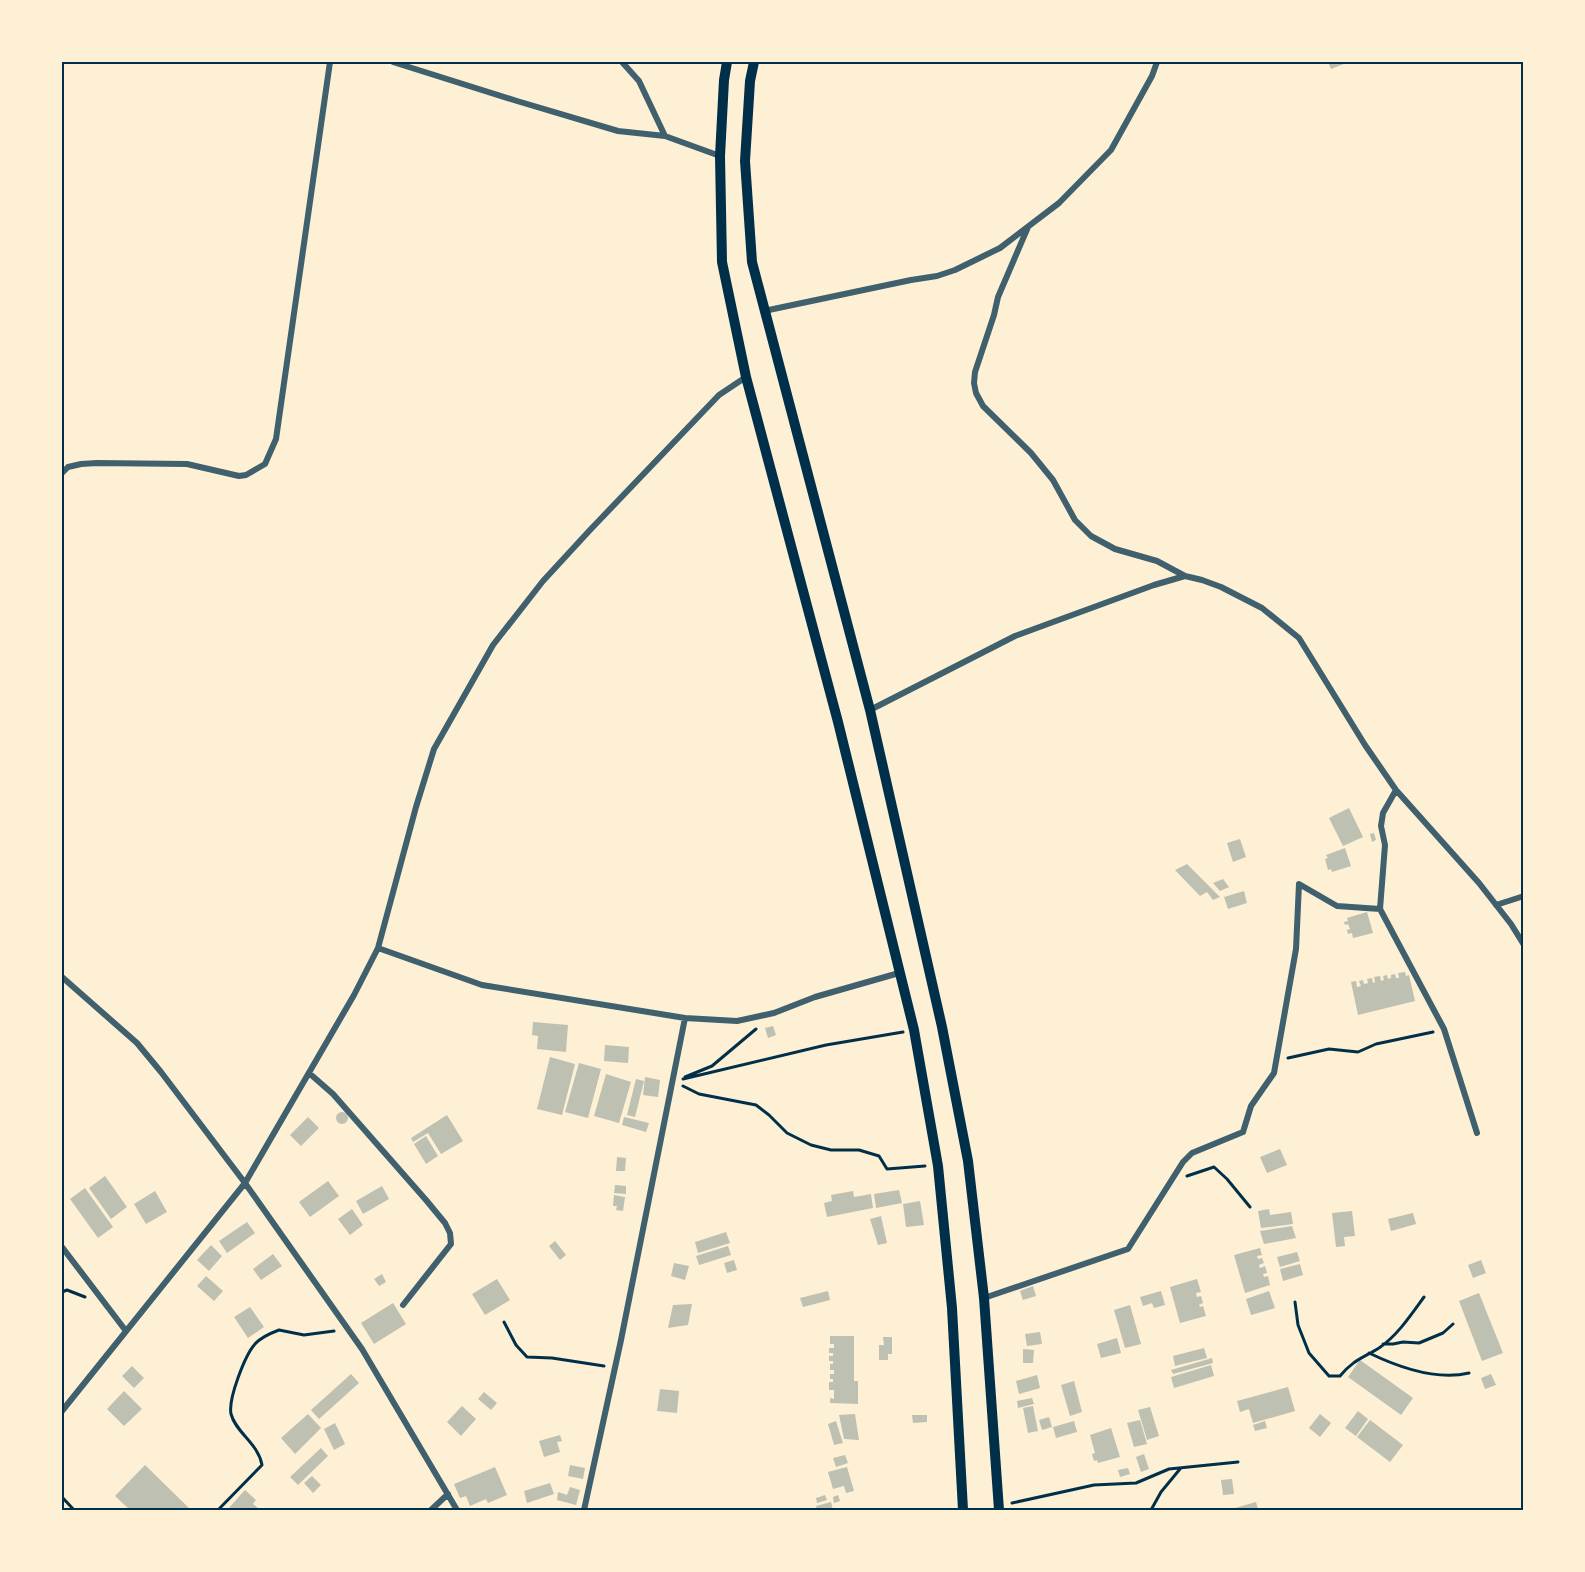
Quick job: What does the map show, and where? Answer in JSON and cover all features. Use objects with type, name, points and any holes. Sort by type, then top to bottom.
[{"type":"main road","points":[[727,62],[720,156],[722,262],[746,377],[838,722],[914,1030],[938,1166],[952,1308],[963,1510]]},
{"type":"main road","points":[[754,62],[750,81],[745,161],[752,262],[763,311],[870,710],[942,1027],[968,1161],[984,1298],[998,1508]]},
{"type":"street","points":[[62,473],[68,467],[97,463],[187,465],[239,476],[252,472],[265,464],[276,439],[330,62]]},
{"type":"street","points":[[393,62],[517,102],[618,131],[665,136],[720,156]]},
{"type":"street","points":[[622,62],[639,81],[665,136]]},
{"type":"street","points":[[763,311],[938,276],[1000,248],[1059,203],[1111,150],[1152,76],[1157,62]]},
{"type":"street","points":[[1028,227],[998,297],[978,362],[974,383],[983,406],[1031,453],[1053,480],[1076,520],[1091,536],[1115,549],[1157,561],[1185,576],[1202,580],[1262,608],[1299,638],[1365,745],[1396,790],[1479,883],[1524,945]]},
{"type":"street","points":[[62,1411],[245,1183],[354,995],[378,948],[434,749],[493,645],[543,582],[590,530],[719,395],[746,377]]},
{"type":"street","points":[[870,710],[1015,636],[1154,585],[1185,576]]},
{"type":"street","points":[[1396,790],[1383,813],[1382,826],[1385,845],[1380,909],[1444,1029],[1477,1133]]},
{"type":"street","points":[[984,1298],[1128,1249],[1183,1162],[1192,1154],[1243,1132],[1251,1107],[1274,1073],[1296,949],[1299,884],[1337,906],[1380,909]]},
{"type":"street","points":[[1496,905],[1524,896]]},
{"type":"street","points":[[378,948],[482,985],[685,1018],[737,1021],[774,1012],[815,997],[899,973]]},
{"type":"street","points":[[62,977],[137,1043],[245,1183],[362,1349],[457,1510]]},
{"type":"street","points":[[584,1510],[615,1368],[685,1018]]},
{"type":"street","points":[[309,1073],[333,1094],[426,1200],[450,1233],[451,1244],[403,1305]]},
{"type":"street","points":[[62,1247],[126,1331]]},
{"type":"street","points":[[431,1510],[448,1494]]},
{"type":"path","points":[[673,1081],[712,1066],[757,1028]]},
{"type":"path","points":[[1276,1061],[1329,1049],[1358,1052],[1376,1044],[1444,1029]]},
{"type":"path","points":[[673,1081],[826,1045],[914,1030]]},
{"type":"path","points":[[673,1081],[699,1094],[756,1106],[768,1114],[787,1133],[811,1145],[831,1150],[859,1150],[879,1156],[887,1169],[938,1166]]},
{"type":"path","points":[[1172,1181],[1214,1167],[1250,1207]]},
{"type":"path","points":[[62,1292],[67,1290],[82,1297],[98,1294]]},
{"type":"path","points":[[1294,1302],[1298,1325],[1309,1353],[1329,1376],[1340,1376],[1350,1363],[1383,1344],[1402,1326],[1424,1297]]},
{"type":"path","points":[[504,1322],[516,1345],[527,1357],[552,1358],[615,1368]]},
{"type":"path","points":[[1383,1344],[1419,1343],[1443,1333],[1453,1324]]},
{"type":"path","points":[[218,1510],[262,1465],[260,1456],[236,1424],[231,1413],[234,1393],[247,1357],[256,1343],[279,1330],[304,1335],[348,1329]]},
{"type":"path","points":[[1369,1353],[1386,1361],[1420,1371],[1454,1377],[1469,1373]]},
{"type":"path","points":[[998,1508],[1094,1485],[1136,1483],[1169,1469],[1238,1462]]},
{"type":"path","points":[[1151,1510],[1161,1492],[1181,1468]]},
{"type":"path","points":[[62,1497],[74,1510]]},
{"type":"building","points":[[1328,62],[1349,62],[1331,69]]},
{"type":"building","points":[[1349,808],[1363,837],[1343,846],[1329,818]]},
{"type":"building","points":[[1374,833],[1376,840],[1372,842],[1370,834]]},
{"type":"building","points":[[1240,839],[1246,857],[1233,862],[1227,843]]},
{"type":"building","points":[[1345,848],[1351,866],[1332,872],[1331,869],[1328,870],[1326,855]]},
{"type":"building","points":[[1187,864],[1220,897],[1213,900],[1207,892],[1200,896],[1175,870]]},
{"type":"building","points":[[1223,879],[1229,887],[1220,891],[1213,883]]},
{"type":"building","points":[[1244,891],[1247,903],[1228,909],[1224,897]]},
{"type":"building","points":[[1367,912],[1373,933],[1353,938],[1352,933],[1348,934],[1347,930],[1350,929],[1348,924],[1345,925],[1344,922],[1348,921],[1347,918]]},
{"type":"building","points":[[1405,972],[1406,976],[1409,975],[1415,1001],[1358,1015],[1351,982],[1356,981],[1357,987],[1361,986],[1359,981],[1363,980],[1364,984],[1368,983],[1367,979],[1372,978],[1373,983],[1375,982],[1374,977],[1380,976],[1381,981],[1384,980],[1383,976],[1387,975],[1388,979],[1395,974],[1396,978],[1399,978],[1398,973]]},
{"type":"building","points":[[533,1022],[568,1025],[566,1052],[537,1049],[538,1036],[532,1035]]},
{"type":"building","points":[[773,1026],[776,1035],[768,1038],[765,1028]]},
{"type":"building","points":[[605,1045],[629,1047],[628,1063],[604,1061]]},
{"type":"building","points":[[550,1057],[575,1064],[562,1115],[537,1109]]},
{"type":"building","points":[[579,1063],[601,1069],[588,1118],[565,1112]]},
{"type":"building","points":[[606,1074],[631,1082],[619,1123],[594,1116]]},
{"type":"building","points":[[645,1077],[660,1080],[658,1097],[643,1095]]},
{"type":"building","points":[[636,1079],[644,1081],[635,1117],[627,1115]]},
{"type":"building","points":[[344,1112],[348,1118],[344,1124],[340,1124],[336,1116]]},
{"type":"building","points":[[447,1115],[463,1141],[441,1154],[428,1133],[413,1142],[411,1138]]},
{"type":"building","points":[[308,1117],[319,1128],[301,1146],[290,1135]]},
{"type":"building","points":[[624,1117],[649,1123],[646,1132],[622,1125]]},
{"type":"building","points":[[426,1136],[438,1156],[426,1164],[414,1144]]},
{"type":"building","points":[[1280,1149],[1287,1165],[1267,1173],[1260,1157]]},
{"type":"building","points":[[617,1157],[626,1158],[625,1171],[616,1171]]},
{"type":"building","points":[[105,1176],[127,1207],[111,1219],[89,1188]]},
{"type":"building","points":[[328,1181],[339,1196],[310,1217],[299,1202]]},
{"type":"building","points":[[615,1185],[626,1186],[626,1194],[614,1193]]},
{"type":"building","points":[[382,1186],[389,1199],[363,1214],[356,1201]]},
{"type":"building","points":[[85,1188],[113,1227],[98,1238],[70,1199]]},
{"type":"building","points":[[899,1190],[902,1203],[876,1208],[874,1194]]},
{"type":"building","points":[[155,1191],[167,1212],[146,1224],[134,1204]]},
{"type":"building","points":[[853,1191],[854,1197],[871,1194],[873,1208],[827,1217],[824,1203],[832,1201],[831,1195]]},
{"type":"building","points":[[614,1195],[625,1197],[623,1211],[616,1210],[617,1206],[613,1206]]},
{"type":"building","points":[[920,1201],[924,1225],[906,1227],[903,1204]]},
{"type":"building","points":[[352,1209],[363,1225],[350,1235],[338,1219]]},
{"type":"building","points":[[1269,1209],[1270,1215],[1291,1212],[1293,1224],[1261,1228],[1258,1211]]},
{"type":"building","points":[[1352,1211],[1355,1236],[1344,1237],[1345,1246],[1336,1247],[1332,1213]]},
{"type":"building","points":[[1413,1213],[1416,1224],[1391,1231],[1388,1219]]},
{"type":"building","points":[[881,1216],[887,1243],[878,1245],[870,1219]]},
{"type":"building","points":[[247,1222],[255,1233],[227,1253],[219,1241]]},
{"type":"building","points":[[1292,1226],[1296,1238],[1264,1244],[1260,1231]]},
{"type":"building","points":[[726,1232],[730,1243],[698,1253],[695,1242]]},
{"type":"building","points":[[555,1241],[566,1255],[560,1260],[549,1246]]},
{"type":"building","points":[[211,1245],[222,1256],[209,1271],[197,1260]]},
{"type":"building","points":[[728,1246],[731,1255],[699,1265],[696,1256]]},
{"type":"building","points":[[1260,1248],[1262,1255],[1257,1256],[1258,1259],[1262,1258],[1264,1263],[1259,1265],[1260,1268],[1265,1266],[1267,1273],[1263,1274],[1264,1277],[1268,1276],[1270,1285],[1245,1293],[1234,1255]]},
{"type":"building","points":[[1297,1252],[1300,1261],[1280,1267],[1277,1257]]},
{"type":"building","points":[[273,1254],[282,1266],[261,1280],[253,1269]]},
{"type":"building","points":[[734,1260],[737,1270],[727,1273],[724,1263]]},
{"type":"building","points":[[1481,1260],[1486,1273],[1473,1278],[1468,1265]]},
{"type":"building","points":[[674,1263],[689,1266],[685,1280],[671,1276]]},
{"type":"building","points":[[1300,1264],[1303,1275],[1283,1281],[1280,1269]]},
{"type":"building","points":[[382,1274],[386,1282],[379,1286],[374,1279]]},
{"type":"building","points":[[206,1276],[223,1291],[214,1301],[197,1286]]},
{"type":"building","points":[[497,1279],[510,1300],[485,1315],[472,1294]]},
{"type":"building","points":[[1197,1279],[1201,1292],[1196,1293],[1197,1297],[1201,1296],[1203,1303],[1199,1305],[1203,1306],[1206,1316],[1180,1323],[1170,1287]]},
{"type":"building","points":[[1033,1286],[1036,1296],[1023,1300],[1020,1291]]},
{"type":"building","points":[[828,1291],[830,1300],[803,1307],[800,1298]]},
{"type":"building","points":[[1161,1291],[1165,1305],[1154,1308],[1152,1303],[1143,1306],[1140,1297]]},
{"type":"building","points":[[1269,1291],[1275,1308],[1251,1315],[1246,1299]]},
{"type":"building","points":[[1479,1293],[1503,1353],[1482,1361],[1459,1301]]},
{"type":"building","points":[[393,1303],[406,1324],[374,1344],[361,1323]]},
{"type":"building","points":[[692,1304],[688,1325],[668,1328],[673,1305]]},
{"type":"building","points":[[1130,1305],[1141,1344],[1125,1348],[1114,1310]]},
{"type":"building","points":[[250,1307],[264,1327],[248,1338],[234,1317]]},
{"type":"building","points":[[1040,1332],[1042,1344],[1027,1346],[1025,1334]]},
{"type":"building","points":[[830,1336],[854,1336],[854,1381],[858,1381],[858,1404],[830,1403],[830,1398],[834,1399],[834,1390],[829,1390],[829,1382],[833,1382],[830,1374],[834,1374],[834,1370],[830,1370],[830,1364],[833,1364],[833,1361],[829,1361],[829,1356],[833,1356],[833,1353],[829,1353],[829,1348],[834,1348],[834,1344],[830,1344]]},
{"type":"building","points":[[883,1337],[892,1337],[892,1354],[888,1354],[888,1360],[879,1360],[879,1345],[884,1345]]},
{"type":"building","points":[[1117,1338],[1121,1353],[1101,1358],[1097,1344]]},
{"type":"building","points":[[1204,1348],[1207,1358],[1175,1366],[1173,1356]]},
{"type":"building","points":[[1023,1349],[1034,1350],[1033,1363],[1023,1363]]},
{"type":"building","points":[[1212,1358],[1213,1363],[1173,1374],[1171,1370]]},
{"type":"building","points":[[1360,1360],[1413,1398],[1401,1415],[1348,1377]]},
{"type":"building","points":[[1211,1365],[1214,1376],[1174,1388],[1171,1377]]},
{"type":"building","points":[[132,1366],[144,1378],[134,1388],[122,1376]]},
{"type":"building","points":[[351,1374],[359,1383],[319,1419],[311,1410]]},
{"type":"building","points":[[1491,1374],[1496,1385],[1485,1389],[1481,1378]]},
{"type":"building","points":[[1037,1375],[1040,1388],[1019,1394],[1016,1381]]},
{"type":"building","points":[[1074,1381],[1082,1412],[1070,1416],[1061,1385]]},
{"type":"building","points":[[1288,1387],[1295,1411],[1253,1423],[1249,1409],[1240,1412],[1237,1401]]},
{"type":"building","points":[[660,1389],[679,1391],[677,1413],[657,1411]]},
{"type":"building","points":[[124,1391],[142,1409],[124,1426],[107,1409]]},
{"type":"building","points":[[484,1392],[497,1403],[491,1410],[478,1399]]},
{"type":"building","points":[[1032,1398],[1034,1404],[1018,1408],[1017,1401]]},
{"type":"building","points":[[462,1406],[476,1419],[461,1436],[447,1422]]},
{"type":"building","points":[[1033,1406],[1038,1431],[1028,1433],[1023,1408]]},
{"type":"building","points":[[1150,1407],[1159,1436],[1147,1440],[1138,1410]]},
{"type":"building","points":[[1358,1411],[1368,1419],[1356,1436],[1345,1428]]},
{"type":"building","points":[[308,1414],[321,1428],[295,1454],[281,1438]]},
{"type":"building","points":[[855,1414],[859,1440],[844,1439],[839,1415]]},
{"type":"building","points":[[1320,1414],[1331,1423],[1320,1437],[1309,1428]]},
{"type":"building","points":[[912,1415],[927,1415],[927,1422],[913,1423]]},
{"type":"building","points":[[1049,1417],[1052,1427],[1042,1430],[1039,1420]]},
{"type":"building","points":[[1140,1420],[1147,1444],[1134,1447],[1127,1423]]},
{"type":"building","points":[[1370,1420],[1403,1445],[1390,1462],[1357,1437]]},
{"type":"building","points":[[836,1421],[843,1443],[834,1445],[828,1424]]},
{"type":"building","points":[[1074,1421],[1077,1432],[1056,1438],[1053,1427]]},
{"type":"building","points":[[1265,1421],[1267,1428],[1255,1431],[1253,1425]]},
{"type":"building","points":[[335,1423],[345,1444],[334,1450],[324,1429]]},
{"type":"building","points":[[1111,1428],[1120,1457],[1098,1463],[1097,1460],[1094,1461],[1092,1454],[1095,1453],[1090,1435]]},
{"type":"building","points":[[560,1435],[562,1441],[557,1442],[560,1452],[544,1457],[539,1441]]},
{"type":"building","points":[[321,1448],[328,1456],[298,1485],[290,1477]]},
{"type":"building","points":[[1144,1454],[1149,1469],[1141,1472],[1136,1457]]},
{"type":"building","points":[[845,1455],[848,1463],[836,1467],[833,1458]]},
{"type":"building","points":[[145,1465],[191,1510],[130,1510],[115,1496]]},
{"type":"building","points":[[570,1465],[585,1468],[583,1479],[568,1476]]},
{"type":"building","points":[[495,1467],[507,1495],[488,1503],[486,1499],[470,1506],[466,1496],[460,1498],[454,1484]]},
{"type":"building","points":[[847,1467],[854,1491],[846,1493],[844,1486],[833,1489],[828,1472]]},
{"type":"building","points":[[1128,1468],[1130,1474],[1120,1477],[1118,1470]]},
{"type":"building","points":[[312,1476],[321,1485],[313,1493],[304,1483]]},
{"type":"building","points":[[1232,1479],[1234,1494],[1223,1495],[1221,1480]]},
{"type":"building","points":[[550,1483],[554,1494],[527,1503],[524,1491]]},
{"type":"building","points":[[570,1487],[580,1490],[576,1505],[557,1500],[558,1492],[567,1495]]},
{"type":"building","points":[[245,1490],[256,1500],[253,1504],[260,1510],[227,1510]]},
{"type":"building","points":[[825,1495],[827,1500],[817,1503],[816,1498]]},
{"type":"building","points":[[838,1495],[840,1501],[834,1503],[833,1497]]},
{"type":"building","points":[[831,1502],[833,1510],[817,1510],[816,1506]]},
{"type":"building","points":[[1256,1502],[1258,1509],[1228,1510]]}]
